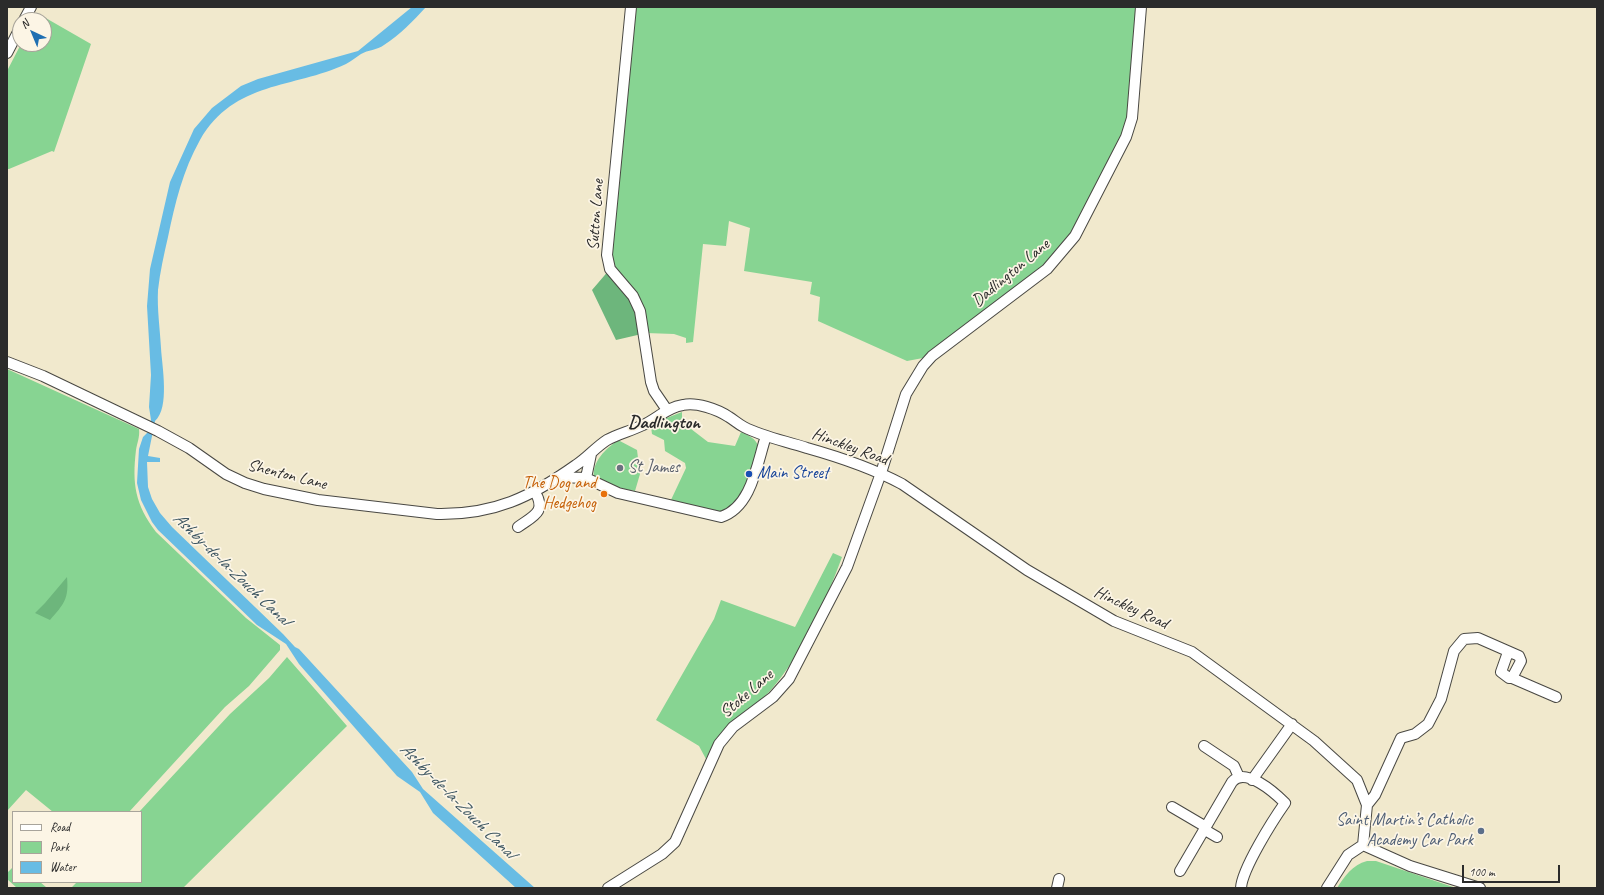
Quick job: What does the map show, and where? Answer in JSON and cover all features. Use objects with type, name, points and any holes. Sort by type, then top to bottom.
[{"type":"street","name":"Sutton Lane","points":[[631,7],[607,254],[610,269],[633,296],[640,311],[651,382],[654,391],[667,410]]},
{"type":"street","name":"Dadlington Lane","points":[[881,473],[906,394],[923,366],[932,356],[1047,268],[1075,236],[1126,137],[1132,118],[1141,7]]},
{"type":"street","points":[[7,53],[12,43]]},
{"type":"street","name":"Shenton Lane","points":[[7,362],[43,376],[158,431],[189,448],[226,474],[245,483],[264,489],[318,500],[418,513],[454,514],[492,510],[535,492],[590,454]]},
{"type":"street","points":[[557,477],[586,478],[618,493],[722,517],[730,514],[739,507],[747,496],[766,436],[743,427],[728,416],[707,408],[684,404],[667,410],[643,425],[609,439],[590,454],[586,478]]},
{"type":"street","name":"Hinckley Road","points":[[766,436],[825,453],[881,473],[902,484],[1027,570],[1114,621],[1192,652],[1314,741],[1357,780],[1367,805],[1363,845]]},
{"type":"street","name":"Stoke Lane","points":[[608,888],[662,854],[675,842],[719,744],[733,728],[773,697],[789,679],[847,568],[881,473]]},
{"type":"street","points":[[525,526],[540,508],[541,501],[535,492]]},
{"type":"street","points":[[1367,805],[1375,795],[1401,738],[1415,734],[1428,724],[1441,699],[1454,650],[1459,643],[1469,638],[1478,638],[1509,654],[1521,658],[1512,678]]},
{"type":"street","points":[[1509,654],[1507,655],[1501,672],[1503,675],[1556,697]]},
{"type":"street","points":[[1252,780],[1292,724]]},
{"type":"street","points":[[1204,746],[1234,766],[1239,777]]},
{"type":"street","points":[[1180,871],[1206,829],[1232,782],[1239,777],[1252,780],[1271,791],[1285,803],[1256,852],[1242,880],[1241,888]]},
{"type":"street","points":[[1172,807],[1217,837]]},
{"type":"street","points":[[1327,888],[1348,855],[1363,845],[1410,866],[1480,888]]},
{"type":"green space","points":[[631,7],[1139,7],[1127,127],[1077,228],[1044,266],[923,358],[907,361],[818,321],[820,297],[810,294],[812,282],[744,271],[750,228],[729,221],[726,246],[703,244],[693,342],[686,343],[686,338],[674,334],[646,333],[610,269]]},
{"type":"green space","points":[[52,22],[91,44],[54,152],[52,151],[9,169],[7,169],[7,71],[17,52],[52,52]]},
{"type":"green space","points":[[610,269],[633,296],[646,333],[616,340],[592,290]]},
{"type":"green space","points":[[7,369],[139,429],[134,473],[135,484],[139,503],[149,522],[156,532],[246,618],[280,645],[280,650],[249,686],[225,707],[130,811],[52,811],[26,790],[7,811]]},
{"type":"green space","points":[[682,412],[682,422],[708,442],[735,446],[741,432],[756,441],[759,447],[745,496],[721,515],[670,502],[686,468],[685,463],[665,451],[664,440],[652,434],[651,427],[659,421]]},
{"type":"green space","points":[[618,440],[637,450],[640,474],[635,491],[619,488],[594,477],[595,466],[601,456]]},
{"type":"green space","points":[[833,553],[842,557],[820,610],[803,644],[782,676],[767,694],[723,732],[713,745],[706,759],[699,746],[656,720],[714,619],[721,600],[795,627]]},
{"type":"green space","points":[[67,577],[66,596],[59,610],[50,620],[35,613],[45,603]]},
{"type":"green space","points":[[287,657],[347,726],[183,888],[71,888],[76,883],[142,883],[142,811],[140,811],[230,714],[269,678]]},
{"type":"green space","points":[[1367,861],[1376,861],[1456,888],[1337,888],[1353,868]]},
{"type":"green space","points":[[12,868],[12,883],[41,883],[46,887],[17,888],[7,879],[7,873]]},
{"type":"water","points":[[412,7],[426,7],[411,23],[384,45],[359,55],[350,62],[326,72],[266,89],[248,96],[230,106],[214,121],[200,140],[194,151],[180,187],[164,256],[158,290],[164,397],[160,415],[155,421],[148,456],[160,458],[160,462],[147,462],[148,487],[152,499],[160,513],[172,527],[295,647],[299,649],[412,772],[423,789],[535,888],[516,888],[433,813],[420,792],[397,776],[299,664],[286,644],[257,625],[158,530],[152,522],[141,500],[137,483],[139,449],[143,437],[148,432],[151,420],[149,407],[151,375],[147,306],[150,269],[170,182],[194,129],[212,108],[241,86],[258,79],[358,51]]},
{"type":"place","name":"St James","points":[[620,468]]},
{"type":"place","name":"Main Street","points":[[749,474]]},
{"type":"place","name":"The Dog and Hedgehog","points":[[604,494]]},
{"type":"place","name":"Saint Martin’s Catholic Academy Car Park","points":[[1481,831]]},
{"type":"district","name":"Dadlington","points":[[664,423]]},
{"type":"water label","name":"Ashby-de-la-Zouch Canal","points":[[231,569]]},
{"type":"water label","name":"Ashby-de-la-Zouch Canal","points":[[457,801]]}]
